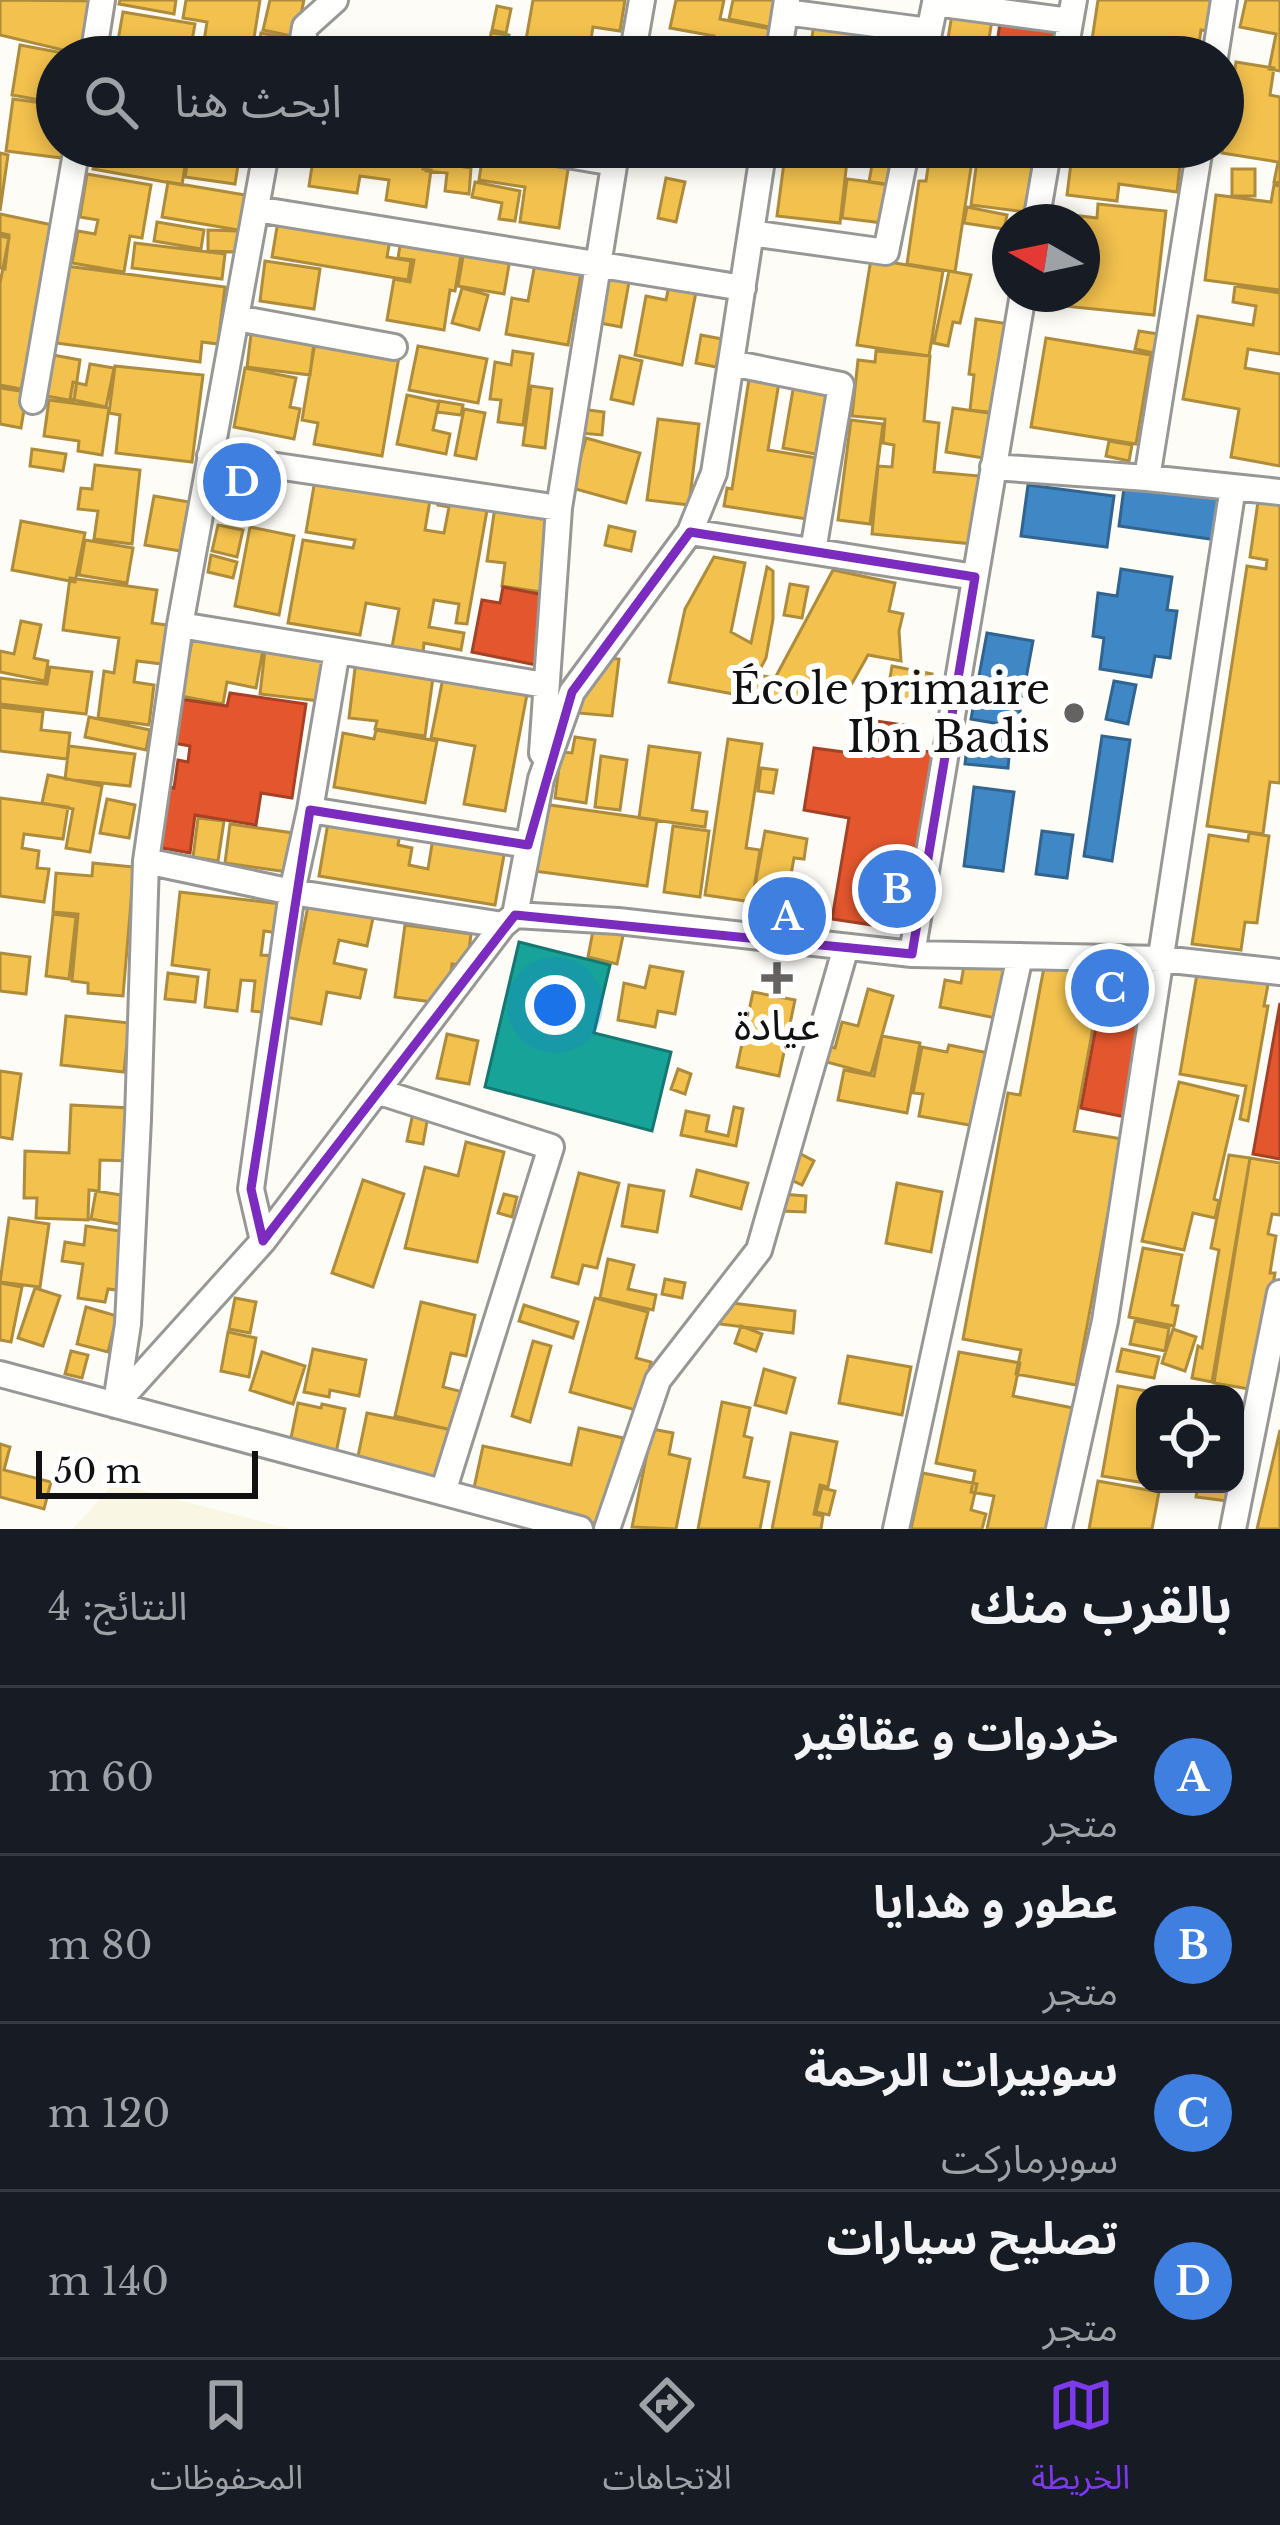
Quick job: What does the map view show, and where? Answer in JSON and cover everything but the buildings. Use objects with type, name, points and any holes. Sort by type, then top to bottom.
[{"type":"street","points":[[96,36],[102,0]]},
{"type":"street","points":[[304,36],[305,27],[335,0]]},
{"type":"street","points":[[636,36],[642,0]]},
{"type":"street","points":[[1218,36],[1224,0]]},
{"type":"street","points":[[928,36],[935,3],[1072,10]]},
{"type":"street","points":[[781,36],[786,6],[929,31]]},
{"type":"street","points":[[33,401],[73,168]]},
{"type":"street","points":[[115,1405],[128,1324],[146,861],[180,625],[263,168]]},
{"type":"street","points":[[541,779],[559,508],[613,168]]},
{"type":"street","points":[[115,1405],[263,1241],[509,920],[541,779],[572,692],[690,532],[714,473],[761,168]]},
{"type":"street","points":[[751,232],[886,252],[903,168]]},
{"type":"street","points":[[1039,204],[1045,168]]},
{"type":"street","points":[[1147,478],[1197,168]]},
{"type":"street","points":[[256,209],[742,288]]},
{"type":"street","points":[[912,954],[1020,312]]},
{"type":"street","points":[[236,318],[394,347]]},
{"type":"street","points":[[731,363],[841,385],[813,551]]},
{"type":"street","points":[[210,456],[559,508]]},
{"type":"street","points":[[993,467],[1280,492]]},
{"type":"street","points":[[1059,1529],[1105,1321],[1233,487]]},
{"type":"street","points":[[690,532],[975,577]]},
{"type":"street","points":[[180,625],[545,686]]},
{"type":"street","points":[[263,1241],[251,1189],[292,892],[337,651]]},
{"type":"street","points":[[310,810],[528,844]]},
{"type":"street","points":[[146,861],[292,892],[509,920],[618,921],[912,954],[1162,959],[1280,972]]},
{"type":"street","points":[[608,1529],[658,1380],[759,1250],[846,947]]},
{"type":"street","points":[[896,1529],[1020,956]]},
{"type":"street","points":[[377,1091],[551,1148],[443,1492]]},
{"type":"street","points":[[1233,1529],[1280,1293]]},
{"type":"street","points":[[0,1374],[580,1529]]},
{"type":"highlighted area","points":[[690,532],[975,577],[912,954],[515,915],[263,1241],[251,1189],[310,810],[528,845],[572,692]]},
{"type":"shaded area","points":[[114,1483],[290,1529],[73,1529]]},
{"type":"place","name":"تصليح سيارات","points":[[242,482]]},
{"type":"place","name":"École primaire Ibn Badis","points":[[1074,713]]},
{"type":"place","name":"عطور و هدايا","points":[[897,889]]},
{"type":"place","name":"خردوات و عقاقير","points":[[787,916]]},
{"type":"place","name":"عيادة","points":[[777,978]]},
{"type":"place","name":"سوبيرات الرحمة","points":[[1110,988]]}]
